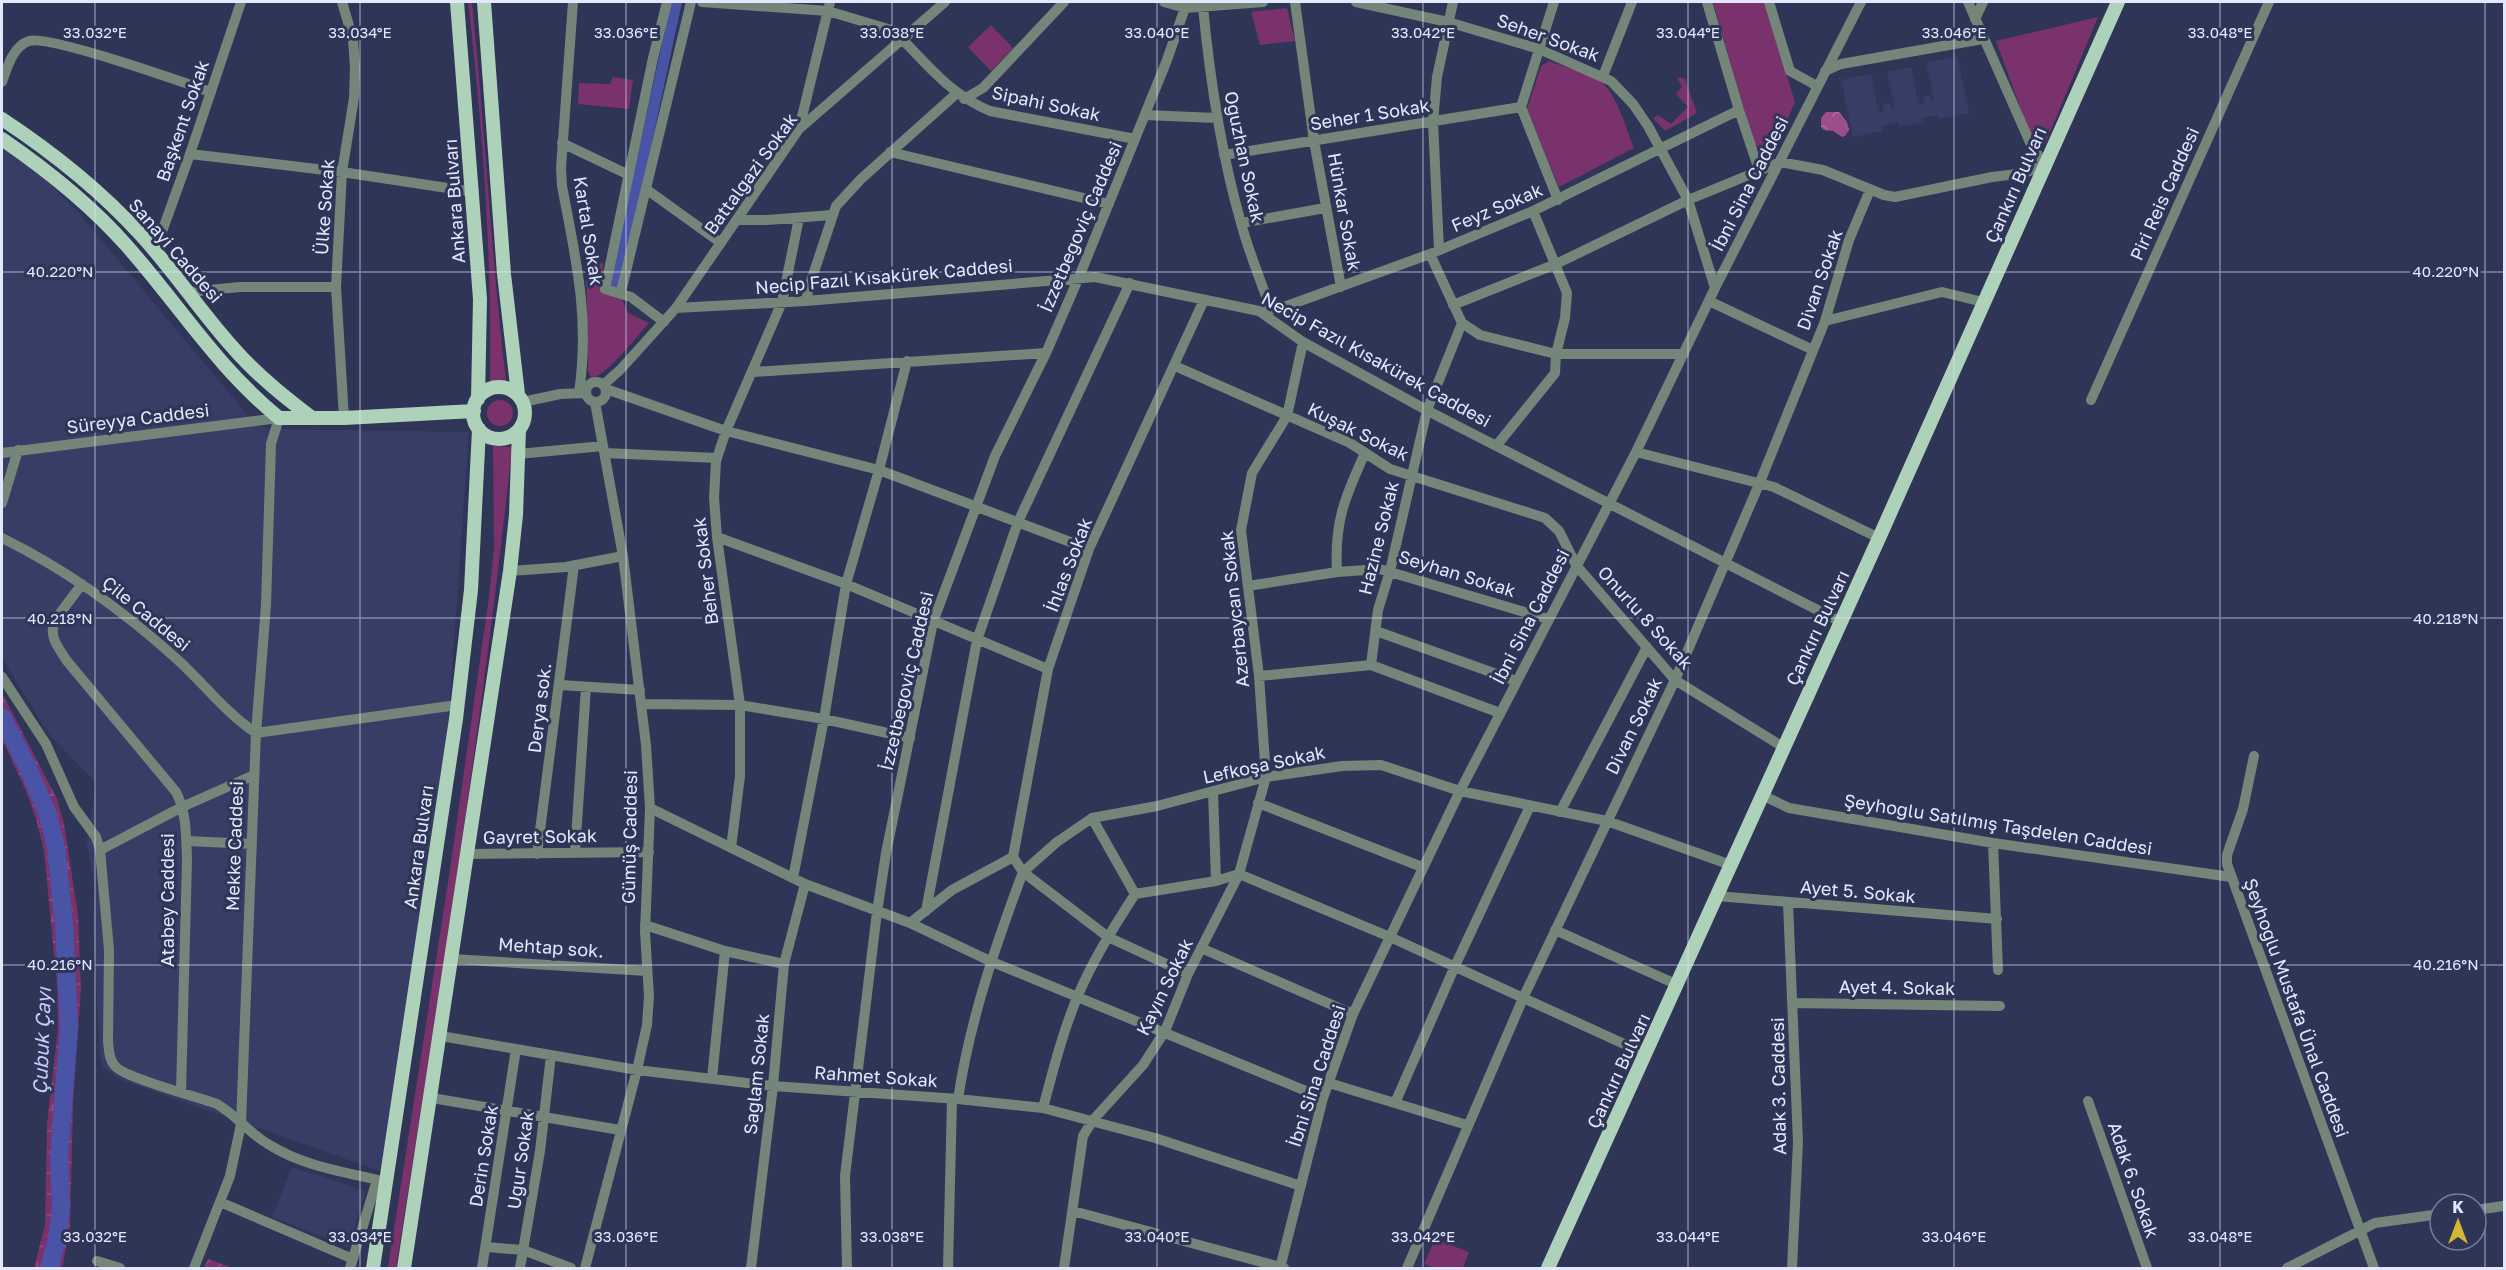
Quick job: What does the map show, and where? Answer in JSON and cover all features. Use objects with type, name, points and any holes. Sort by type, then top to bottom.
[{"type":"main road","name":"Ankara Bulvarı","points":[[457,2],[474,192],[480,299],[476,405]]},
{"type":"main road","points":[[404,1269],[432,1098],[510,572],[516,515],[519,430],[525,417],[520,398],[504,274],[484,2]]},
{"type":"main road","name":"Çankırı Bulvarı","points":[[1548,1269],[1678,985],[2118,2]]},
{"type":"main road","name":"Sanayi Caddesi","points":[[2,119],[83,179],[120,213],[155,251],[234,350],[274,389],[311,417]]},
{"type":"main road","name":"Sanayi Caddesi","points":[[2,139],[47,172],[111,229],[146,268],[223,366],[254,398],[279,418]]},
{"type":"main road","points":[[279,418],[344,418],[476,405],[488,390],[500,387],[520,398]]},
{"type":"main road","points":[[476,405],[479,429],[489,437],[502,439],[519,430]]},
{"type":"main road","name":"Ankara Bulvarı","points":[[373,1269],[382,1181],[457,705],[471,590],[479,429]]},
{"type":"street","name":"Başkent Sokak","points":[[155,251],[241,2]]},
{"type":"street","name":"Ülke Sokak","points":[[342,2],[352,39],[355,68],[354,98],[342,172],[336,287],[344,418]]},
{"type":"street","name":"Kartal Sokak","points":[[573,2],[562,143],[562,186],[582,294],[583,393]]},
{"type":"street","points":[[664,322],[631,297],[621,292],[605,289],[667,2]]},
{"type":"street","points":[[621,292],[691,2]]},
{"type":"street","points":[[702,2],[829,6],[905,37]]},
{"type":"street","name":"Battalgazi Sokak","points":[[604,387],[676,308],[799,129],[945,2]]},
{"type":"street","points":[[806,301],[832,215],[843,196],[890,152],[960,96],[983,88],[1064,2]]},
{"type":"street","points":[[1164,2],[1203,7],[1263,2]]},
{"type":"street","name":"Hünkar Sokak","points":[[1295,2],[1314,141],[1341,286]]},
{"type":"street","name":"Seher Sokak","points":[[1356,2],[1448,22],[1539,49],[1603,76],[1618,87],[1633,104],[1661,148],[1688,200],[1715,288]]},
{"type":"street","points":[[1453,2],[1437,76],[1433,122],[1434,252],[1462,323],[1480,334],[1556,354],[1684,354]]},
{"type":"street","points":[[1554,2],[1521,107],[1558,200]]},
{"type":"street","points":[[1603,76],[1632,2]]},
{"type":"street","points":[[1707,2],[1759,170]]},
{"type":"street","points":[[1769,2],[1790,71],[1817,86]]},
{"type":"street","name":"İbni Sina Caddesi","points":[[1282,1268],[1323,1098],[1353,1014],[1460,791],[1636,452],[1715,288],[1861,2]]},
{"type":"street","points":[[1454,304],[1556,264],[1688,200],[1780,162],[1823,170],[1870,190],[1895,197],[2025,173],[2045,164],[2031,147],[1968,2]]},
{"type":"street","points":[[1975,19],[1983,2]]},
{"type":"street","name":"Piri Reis Caddesi","points":[[2091,400],[2269,2]]},
{"type":"street","name":"İzzetbegoviç Caddesi","points":[[848,1268],[845,1176],[877,912],[886,853],[933,622],[974,508],[999,447],[1046,352],[1079,277],[1145,115],[1186,5]]},
{"type":"street","points":[[799,129],[829,6]]},
{"type":"street","name":"Oğuzhan Sokak","points":[[1203,7],[1224,155],[1240,223],[1271,310]]},
{"type":"street","name":"Sipahi Sokak","points":[[905,37],[960,96],[990,111],[1135,139]]},
{"type":"street","points":[[1825,70],[1841,64],[1983,39]]},
{"type":"street","points":[[2,82],[15,53],[22,45],[38,40],[60,44],[211,92]]},
{"type":"street","name":"Seher 1 Sokak","points":[[1224,155],[1521,107]]},
{"type":"street","name":"Feyz Sokak","points":[[1259,311],[1271,310],[1341,286],[1434,252],[1533,211],[1739,110]]},
{"type":"street","points":[[1145,115],[1217,118]]},
{"type":"street","points":[[562,143],[629,175]]},
{"type":"street","points":[[890,152],[1109,204]]},
{"type":"street","points":[[190,154],[342,172],[474,192]]},
{"type":"street","points":[[646,189],[721,243]]},
{"type":"street","name":"Divan Sokak","points":[[1407,1269],[1524,996],[1675,680],[1760,482],[1825,321],[1849,240],[1870,190]]},
{"type":"street","points":[[1240,223],[1325,208]]},
{"type":"street","points":[[1497,445],[1555,373],[1556,354],[1565,318],[1567,293],[1533,211]]},
{"type":"street","points":[[737,220],[832,215]]},
{"type":"street","name":"Beher Sokak","points":[[731,848],[740,776],[740,705],[717,537],[714,498],[717,458],[726,431],[782,302],[799,218]]},
{"type":"street","name":"Necip Fazıl Kısakürek Caddesi","points":[[676,308],[806,301],[1079,277],[1104,278],[1259,311],[1303,342],[1427,410],[1608,505],[1841,622]]},
{"type":"street","points":[[926,911],[977,640],[1018,522],[1130,283]]},
{"type":"street","points":[[188,292],[240,287],[336,287]]},
{"type":"street","points":[[1825,321],[1942,292],[1983,302]]},
{"type":"street","name":"İhlas Sokak","points":[[1012,857],[1048,669],[1089,549],[1176,366],[1204,300]]},
{"type":"street","points":[[1709,301],[1813,350]]},
{"type":"street","name":"Hazine Sokak","points":[[1371,665],[1378,610],[1390,571],[1427,410],[1462,323]]},
{"type":"street","name":"Azerbaycan Sokak","points":[[1266,777],[1259,676],[1241,530],[1252,473],[1287,416],[1303,342]]},
{"type":"street","points":[[753,372],[1046,352]]},
{"type":"street","points":[[792,878],[824,719],[846,584],[907,361]]},
{"type":"street","name":"Kuşak Sokak","points":[[1176,366],[1350,443],[1390,469],[1545,519],[1559,531],[1576,565]]},
{"type":"street","points":[[520,398],[583,393],[591,384],[597,382],[604,387],[726,431],[879,470],[974,508],[1089,549]]},
{"type":"street","points":[[583,393],[594,402],[604,398],[604,387]]},
{"type":"street","name":"Gümüş Caddesi","points":[[585,1269],[637,1070],[649,1009],[645,925],[650,808],[642,704],[623,556],[594,402]]},
{"type":"street","name":"Süreyya Caddesi","points":[[2,453],[279,418]]},
{"type":"street","name":"Mekke Caddesi","points":[[194,1269],[235,1156],[241,1124],[254,775],[266,604],[271,444],[279,418]]},
{"type":"street","points":[[2,503],[18,450]]},
{"type":"street","points":[[518,454],[604,450],[717,458]]},
{"type":"street","points":[[1636,452],[1760,482],[1879,538]]},
{"type":"street","points":[[1337,572],[1338,520],[1365,453]]},
{"type":"street","points":[[717,537],[846,584],[1048,669]]},
{"type":"street","name":"Çile Caddesi","points":[[2,538],[51,564],[82,584],[149,636],[193,675],[219,704],[256,733]]},
{"type":"street","points":[[510,572],[574,565],[623,556]]},
{"type":"street","name":"Derya sok.","points":[[537,854],[574,565]]},
{"type":"street","name":"Onurlu 8 Sokak","points":[[1576,565],[1675,680],[1784,747]]},
{"type":"street","name":"Seyhan Sokak","points":[[1248,586],[1337,572],[1380,569],[1548,619]]},
{"type":"street","name":"Atabey Caddesi","points":[[82,584],[55,620],[53,639],[67,661],[170,785],[182,807],[187,841],[181,1092]]},
{"type":"street","points":[[1376,631],[1516,681]]},
{"type":"street","points":[[1560,812],[1647,647]]},
{"type":"street","points":[[1259,676],[1371,665],[1500,713]]},
{"type":"street","points":[[2,677],[46,744],[74,807],[96,837],[100,850],[109,950],[108,1041],[112,1062],[122,1072],[217,1104],[267,1144],[289,1156],[333,1170],[382,1181],[351,1264],[220,1202]]},
{"type":"street","points":[[560,686],[640,690]]},
{"type":"street","points":[[575,853],[586,687]]},
{"type":"street","points":[[642,704],[740,705],[824,719],[910,738]]},
{"type":"street","points":[[256,733],[457,705]]},
{"type":"street","name":"Şeyhoğlu Mustafa Ünal Caddesi","points":[[2254,756],[2243,809],[2227,855],[2227,864],[2374,1269]]},
{"type":"street","name":"Lefkoşa Sokak","points":[[1023,872],[1065,836],[1092,818],[1157,806],[1266,777],[1342,766],[1381,765],[1460,791],[1607,821],[1731,865]]},
{"type":"street","points":[[100,850],[182,807],[254,775]]},
{"type":"street","name":"Kayın Sokak","points":[[1064,1269],[1083,1136],[1093,1120],[1143,1065],[1165,1031],[1188,974],[1239,874],[1266,777]]},
{"type":"street","points":[[1214,791],[1216,880]]},
{"type":"street","name":"Şeyhoğlu Satılmış Taşdelen Caddesi","points":[[1762,795],[1789,808],[1993,843],[2231,877]]},
{"type":"street","points":[[1258,803],[1422,867]]},
{"type":"street","points":[[1395,1103],[1455,966],[1530,806]]},
{"type":"street","points":[[650,808],[805,884],[910,924],[990,961],[1165,1031],[1323,1098]]},
{"type":"street","points":[[1092,818],[1135,894]]},
{"type":"street","points":[[187,841],[252,844]]},
{"type":"street","points":[[1993,843],[1998,970]]},
{"type":"street","name":"Gayret Sokak","points":[[469,854],[649,852]]},
{"type":"street","points":[[910,924],[952,890],[1012,857],[1023,872],[1108,937],[1188,974]]},
{"type":"street","points":[[948,1269],[955,1099],[990,961],[1023,872]]},
{"type":"street","points":[[1043,1108],[1063,1034],[1077,996],[1108,937],[1135,894],[1239,874],[1524,996],[1646,1054]]},
{"type":"street","name":"Sağlam Sokak","points":[[750,1269],[773,1086],[784,964],[805,884]]},
{"type":"street","name":"Ayet 5. Sokak","points":[[1718,896],[1997,919]]},
{"type":"street","name":"Adak 3. Caddesi","points":[[1788,903],[1798,1142],[1792,1269]]},
{"type":"street","points":[[645,925],[725,951],[784,964]]},
{"type":"street","points":[[1555,930],[1678,985]]},
{"type":"street","points":[[1201,948],[1353,1014]]},
{"type":"street","points":[[712,1078],[725,951]]},
{"type":"street","name":"Mehtap sok.","points":[[453,959],[647,971]]},
{"type":"street","name":"Ayet 4. Sokak","points":[[1793,1003],[2000,1006]]},
{"type":"street","name":"Rahmet Sokak","points":[[441,1036],[637,1070],[773,1086],[955,1099],[1043,1108],[1093,1120],[1301,1186]]},
{"type":"street","name":"Derin Sokak","points":[[482,1269],[516,1049]]},
{"type":"street","name":"Uğur Sokak","points":[[520,1269],[544,1118],[550,1055]]},
{"type":"street","points":[[1329,1083],[1467,1125]]},
{"type":"street","points":[[432,1098],[620,1131]]},
{"type":"street","name":"Adak 6. Sokak","points":[[2088,1101],[2147,1269]]},
{"type":"street","points":[[2488,1208],[2503,1206]]},
{"type":"street","points":[[1073,1211],[1282,1268]]},
{"type":"street","points":[[2287,1269],[2375,1223],[2428,1216]]},
{"type":"street","points":[[487,1247],[523,1250],[571,1269]]},
{"type":"street","points":[[98,1261],[120,1269]]},
{"type":"street","points":[[842,1269],[848,1268]]},
{"type":"shaded area","points":[[1957,56],[1969,113],[1939,119],[1937,115],[1922,118],[1923,122],[1900,127],[1898,122],[1882,126],[1883,131],[1853,137],[1841,80],[1871,74],[1879,113],[1884,111],[1883,104],[1890,103],[1891,109],[1895,109],[1887,72],[1911,67],[1919,105],[1924,104],[1923,97],[1930,96],[1931,101],[1934,100],[1926,63]]},
{"type":"shaded area","points":[[2,144],[44,178],[78,212],[256,425],[272,429],[469,432],[448,727],[383,1172],[119,1079],[103,1067],[100,1057],[93,921],[95,887],[87,844],[96,783],[48,733],[2,658]]},
{"type":"shaded area","points":[[292,1167],[366,1191],[348,1247],[272,1217]]},
{"type":"green space","points":[[468,2],[472,2],[506,381],[490,383],[490,288],[485,192]]},
{"type":"green space","points":[[1713,2],[1764,2],[1795,102],[1782,132],[1768,148],[1762,149],[1754,144]]},
{"type":"green space","points":[[1287,8],[1295,41],[1260,45],[1251,12]]},
{"type":"green space","points":[[2098,17],[2045,144],[2034,145],[1996,41]]},
{"type":"green space","points":[[991,25],[1013,48],[991,71],[968,47]]},
{"type":"green space","points":[[1549,61],[1588,74],[1605,85],[1615,101],[1634,148],[1559,187],[1527,109],[1541,66]]},
{"type":"green space","points":[[613,77],[633,80],[629,109],[578,104],[579,83],[610,84]]},
{"type":"green space","points":[[1677,77],[1685,79],[1697,113],[1665,131],[1653,118],[1658,115],[1671,124],[1688,107],[1676,94],[1682,87]]},
{"type":"green space","points":[[1826,112],[1839,112],[1847,122],[1849,130],[1845,136],[1842,137],[1821,127],[1821,118]]},
{"type":"green space","points":[[586,263],[603,263],[602,290],[620,295],[628,313],[649,323],[613,363],[598,376],[591,378],[588,371]]},
{"type":"green space","points":[[500,400],[509,404],[513,413],[509,422],[500,426],[491,422],[487,413],[491,404]]},
{"type":"green space","points":[[493,446],[512,447],[488,653],[396,1268],[388,1268],[449,876],[489,597],[494,548]]},
{"type":"green space","points":[[2,693],[57,799],[64,824],[78,915],[81,988],[73,1104],[70,1227],[62,1268],[34,1268],[45,1225],[47,1124],[58,1028],[57,984],[44,851],[27,793],[2,739]]},
{"type":"green space","points":[[1435,1239],[1469,1252],[1463,1268],[1435,1268],[1424,1264]]},
{"type":"green space","points":[[208,1259],[233,1268],[204,1268]]},
{"type":"water","points":[[671,2],[682,2],[620,291],[609,288]]},
{"type":"waterway","name":"Çubuk Çayı","points":[[2,717],[28,768],[48,815],[56,848],[64,923],[69,1027],[59,1157],[61,1207],[57,1240],[49,1268]]}]
